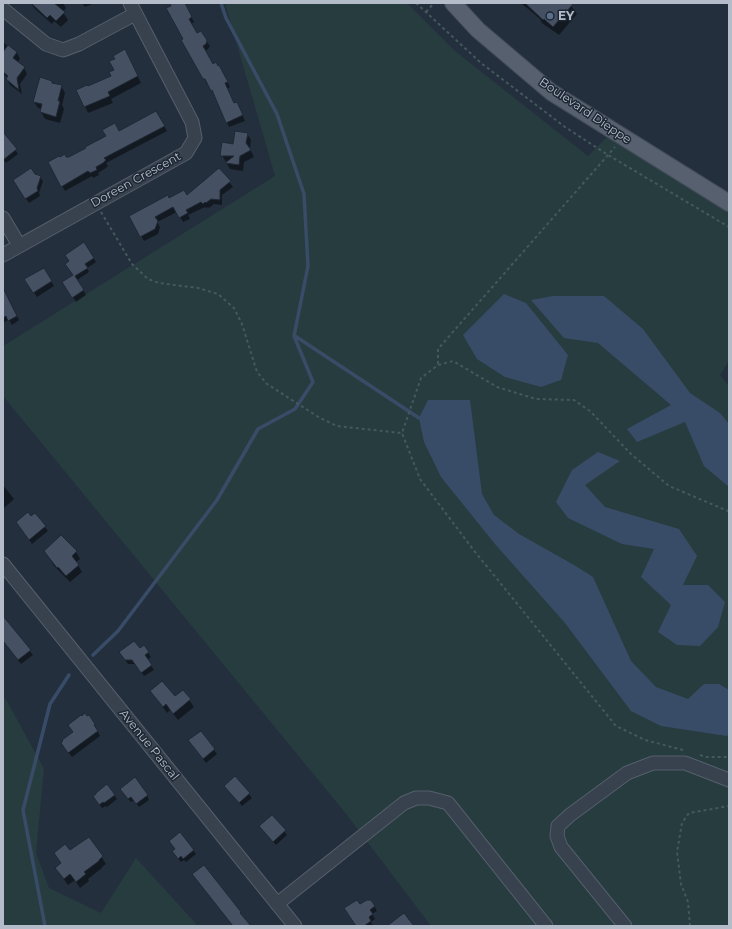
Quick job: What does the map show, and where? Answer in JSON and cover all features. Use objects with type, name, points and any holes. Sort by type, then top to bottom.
[{"type":"main road","name":"Boulevard Dieppe","points":[[453,3],[478,30],[551,92],[729,203]]},
{"type":"street","points":[[3,9],[46,44],[63,50],[79,44],[132,8]]},
{"type":"street","name":"Doreen Crescent","points":[[3,255],[186,153],[195,138],[192,122],[132,8]]},
{"type":"street","points":[[3,218],[19,245]]},
{"type":"street","name":"Avenue Pascal","points":[[3,564],[295,926]]},
{"type":"street","points":[[625,926],[561,847],[557,836],[558,826],[570,815],[627,773],[653,763],[685,763],[729,780]]},
{"type":"street","points":[[277,904],[404,803],[416,798],[429,798],[448,803],[546,926]]},
{"type":"path","points":[[416,3],[481,63],[565,128],[729,226]]},
{"type":"path","points":[[426,12],[434,3]]},
{"type":"path","points":[[438,365],[438,349],[623,137]]},
{"type":"path","points":[[97,202],[104,217],[132,264],[148,279],[158,284],[198,288],[218,294],[234,308],[242,324],[258,372],[267,384],[320,418],[337,426],[402,433]]},
{"type":"path","points":[[683,750],[645,740],[616,726],[472,548],[420,479],[402,433],[422,378],[438,365],[453,361],[497,387],[536,399],[574,400],[590,411],[631,454],[669,486],[728,511],[729,513]]},
{"type":"path","points":[[698,755],[706,757],[729,757]]},
{"type":"path","points":[[690,926],[688,902],[681,884],[677,852],[682,823],[689,813],[729,806]]},
{"type":"green space","points":[[225,3],[407,3],[455,51],[588,156],[613,131],[729,203],[729,361],[720,375],[729,386],[729,926],[431,926],[347,815],[3,396],[3,346],[275,176]]},
{"type":"green space","points":[[3,696],[44,769],[36,853],[49,888],[101,913],[136,858],[198,926],[3,926]]},
{"type":"water","points":[[504,294],[526,303],[568,355],[561,380],[541,387],[505,377],[477,359],[463,335]]},
{"type":"water","points":[[553,296],[604,296],[643,329],[690,393],[720,413],[729,424],[729,487],[704,466],[685,422],[637,442],[627,429],[671,405],[598,343],[564,338],[531,300]]},
{"type":"water","points":[[428,400],[470,400],[482,494],[494,515],[519,534],[593,577],[631,661],[656,687],[688,699],[704,684],[719,684],[729,690],[729,734],[727,736],[661,726],[631,711],[565,623],[495,544],[441,477],[424,442],[419,418]]},
{"type":"water","points":[[598,452],[620,461],[585,485],[605,507],[679,529],[697,556],[683,585],[708,585],[725,602],[718,627],[700,646],[677,645],[658,632],[671,605],[641,577],[654,549],[622,544],[568,518],[556,502],[572,470]]},
{"type":"building","points":[[31,3],[54,3],[65,12],[56,21],[50,15],[47,18]]},
{"type":"building","points":[[170,3],[185,3],[192,17],[189,19],[197,33],[201,31],[207,40],[206,44],[203,46],[213,64],[216,62],[218,66],[219,65],[228,82],[225,83],[234,103],[237,102],[243,115],[226,123],[212,90],[211,91],[205,79],[203,79],[181,40],[183,39],[166,8],[171,6]]},
{"type":"building","name":"EY","points":[[525,3],[574,3],[553,27]]},
{"type":"building","points":[[8,45],[17,52],[13,58],[25,67],[17,78],[19,90],[6,79],[8,76],[3,72],[3,52]]},
{"type":"building","points":[[125,49],[138,76],[108,92],[110,96],[84,107],[76,90],[111,76],[109,72],[114,70],[109,61],[115,59],[113,56]]},
{"type":"building","points":[[40,77],[52,81],[52,83],[62,85],[56,117],[40,112],[42,104],[33,102]]},
{"type":"building","points":[[156,111],[165,126],[104,158],[106,160],[96,167],[97,170],[90,173],[88,171],[61,187],[48,162],[65,154],[66,157],[69,157],[86,148],[85,147],[106,136],[102,130],[115,123],[119,131]]},
{"type":"building","points":[[235,131],[248,133],[246,143],[251,150],[240,156],[239,165],[225,163],[234,156],[220,156],[222,142],[233,144]]},
{"type":"building","points":[[3,132],[17,149],[3,160]]},
{"type":"building","points":[[31,168],[35,174],[41,176],[37,188],[38,191],[25,199],[13,180]]},
{"type":"building","points":[[219,168],[231,181],[220,190],[220,200],[211,199],[203,204],[201,202],[186,210],[188,213],[179,218],[173,207],[155,217],[158,221],[155,229],[140,237],[129,216],[168,195],[169,198],[184,190],[187,195]]},
{"type":"building","points":[[84,242],[94,258],[85,264],[88,268],[75,276],[84,290],[72,298],[62,282],[73,275],[65,264],[69,261],[65,255]]},
{"type":"building","points":[[44,268],[52,281],[33,293],[24,279]]},
{"type":"building","points":[[3,288],[17,316],[8,321],[6,316],[3,318]]},
{"type":"building","points":[[28,512],[31,516],[35,513],[46,526],[29,540],[16,522]]},
{"type":"building","points":[[61,535],[77,551],[72,556],[79,565],[66,576],[58,567],[57,568],[44,551]]},
{"type":"building","points":[[3,616],[31,650],[18,660],[3,641]]},
{"type":"building","points":[[134,641],[140,648],[144,645],[149,652],[145,655],[152,665],[141,673],[132,660],[125,660],[119,652]]},
{"type":"building","points":[[162,681],[175,696],[183,690],[191,699],[173,714],[166,704],[163,707],[150,691]]},
{"type":"building","points":[[85,713],[87,716],[89,715],[98,731],[68,753],[61,743],[63,741],[62,740],[73,732],[68,725]]},
{"type":"building","points":[[201,731],[215,749],[203,759],[188,740]]},
{"type":"building","points":[[235,776],[250,793],[239,803],[224,786]]},
{"type":"building","points":[[135,777],[148,795],[136,804],[131,797],[128,799],[120,789]]},
{"type":"building","points":[[107,784],[115,795],[99,805],[93,796]]},
{"type":"building","points":[[272,815],[286,830],[273,842],[259,826]]},
{"type":"building","points":[[180,832],[194,850],[183,859],[181,856],[178,859],[172,851],[175,849],[169,841]]},
{"type":"building","points":[[89,837],[103,856],[99,861],[84,872],[86,874],[76,882],[70,874],[64,879],[55,868],[61,863],[54,853],[65,844],[70,850]]},
{"type":"building","points":[[204,865],[251,926],[233,926],[192,874]]},
{"type":"building","points":[[357,900],[360,904],[367,900],[371,900],[375,906],[370,910],[373,914],[369,917],[371,921],[364,926],[356,926],[344,908]]},
{"type":"building","points":[[404,913],[414,926],[387,926]]},
{"type":"waterway","points":[[93,655],[118,631],[217,500],[258,429],[295,409],[313,382],[294,336],[308,266],[304,194],[277,114],[226,18],[221,3]]},
{"type":"waterway","points":[[295,336],[419,418]]},
{"type":"waterway","points":[[45,926],[23,810],[50,704],[69,675]]},
{"type":"place","name":"EY","points":[[550,16]]}]
